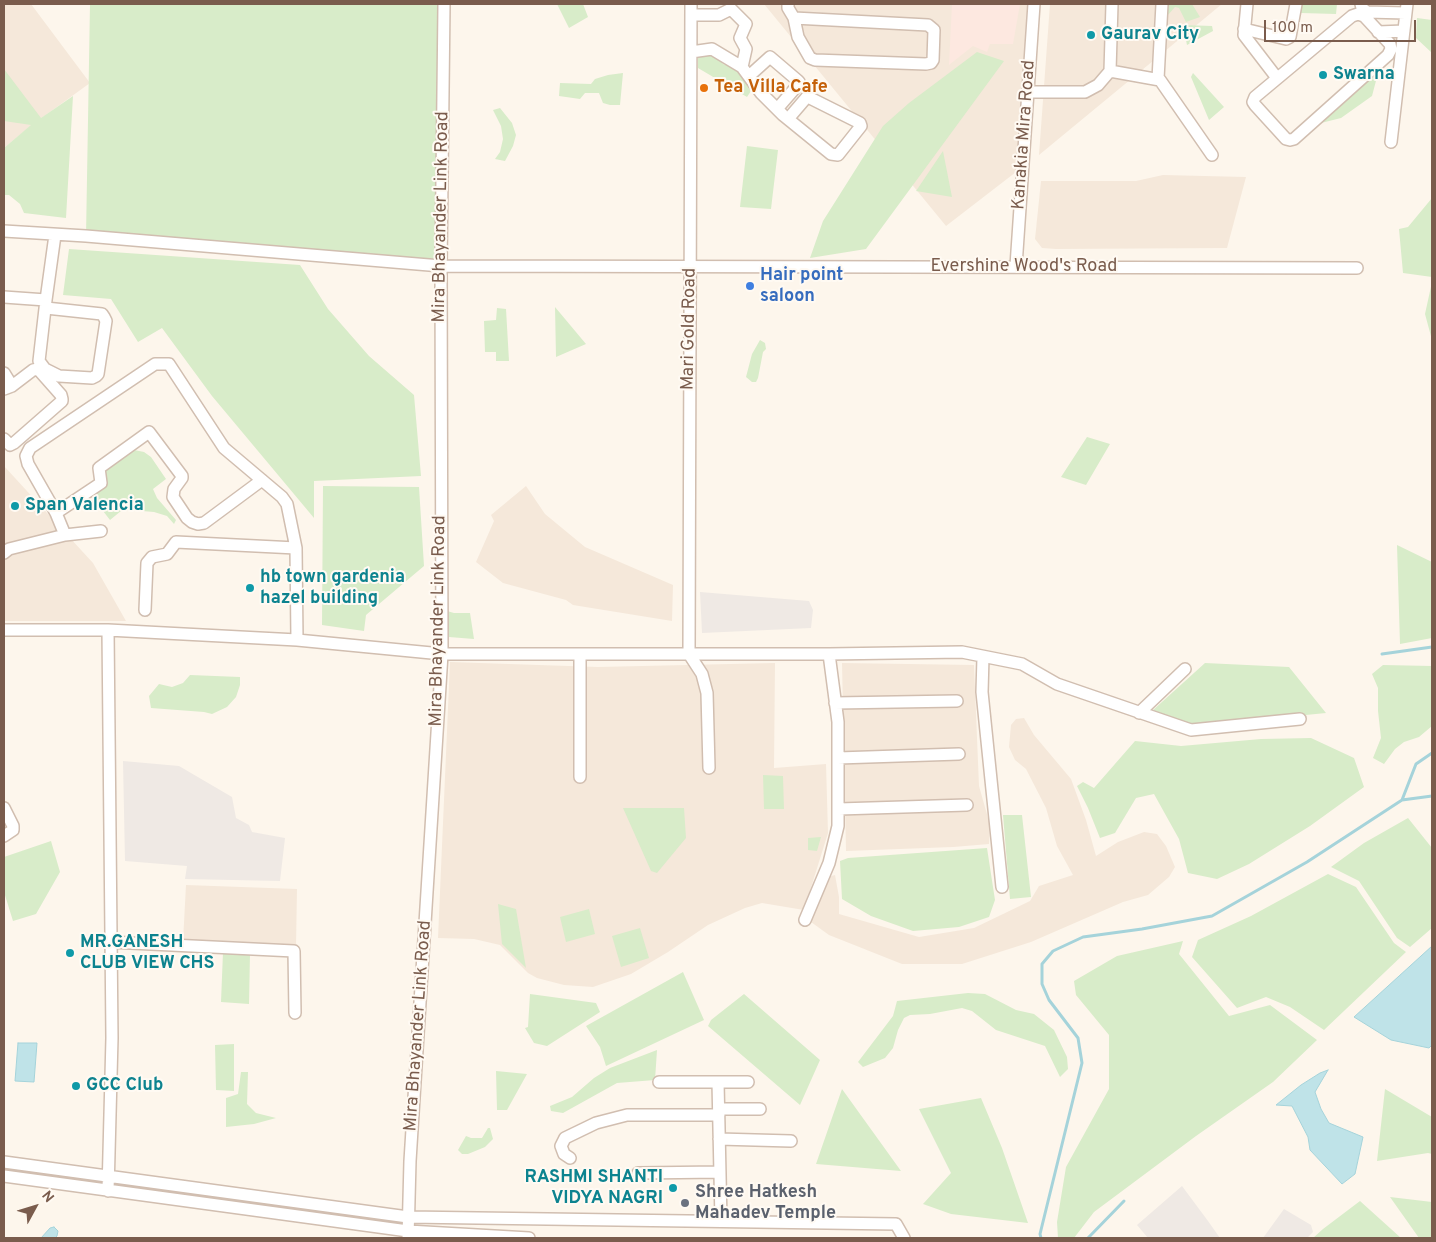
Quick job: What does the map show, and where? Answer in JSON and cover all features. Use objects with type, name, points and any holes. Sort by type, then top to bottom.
[{"type":"street","name":"Mira Bhayander Link Road","points":[[408,1234],[410,1162],[442,654],[441,266],[444,4]]},
{"type":"street","points":[[788,4],[788,8],[794,18],[798,37],[810,58],[815,60],[926,64],[931,63],[933,60],[934,30],[928,25],[794,18]]},
{"type":"street","name":"Kanakia Mira Road","points":[[1016,266],[1034,4]]},
{"type":"street","points":[[1028,92],[1086,92],[1098,85],[1110,71],[1112,4]]},
{"type":"street","points":[[1158,79],[1162,4]]},
{"type":"street","points":[[1247,4],[1244,35],[1277,78]]},
{"type":"street","points":[[1244,29],[1286,39],[1290,37],[1292,32],[1296,4]]},
{"type":"street","points":[[1362,4],[1362,8],[1367,12],[1407,8],[1392,142]]},
{"type":"street","points":[[691,9],[720,14],[731,9],[746,24],[740,38],[746,49],[746,72]]},
{"type":"street","name":"Mari Gold Road","points":[[689,654],[691,9]]},
{"type":"street","points":[[1358,14],[1364,16],[1378,32],[1390,44],[1391,49],[1388,55],[1294,139],[1286,139],[1252,102],[1254,97],[1352,16],[1358,14]]},
{"type":"street","points":[[1378,32],[1404,31]]},
{"type":"street","points":[[691,52],[712,49],[746,72],[761,93],[777,109],[788,119],[835,156],[838,155],[862,126],[860,123],[808,97],[788,119]]},
{"type":"street","points":[[746,72],[770,57],[799,82],[777,109]]},
{"type":"street","points":[[1110,71],[1160,80],[1212,155]]},
{"type":"street","name":"Evershine Wood's Road","points":[[4,231],[441,266],[1357,268]]},
{"type":"street","points":[[4,297],[46,304],[102,314],[106,321],[98,374],[92,378],[59,376],[42,366],[39,356],[46,304],[55,235]]},
{"type":"street","points":[[65,535],[56,513],[28,464],[26,456],[30,448],[156,364],[169,364],[224,448],[288,504],[296,548],[297,640]]},
{"type":"street","points":[[4,372],[8,387],[38,369],[61,395],[62,399],[14,444],[10,445],[4,439]]},
{"type":"street","points":[[56,513],[101,483],[99,468],[148,433],[150,433],[182,476],[174,489],[173,497],[186,518],[192,522],[204,523],[262,480]]},
{"type":"street","points":[[4,553],[9,549],[65,535],[101,531]]},
{"type":"street","points":[[145,610],[147,563],[152,557],[167,554],[176,542],[296,548]]},
{"type":"street","points":[[4,630],[108,630],[297,640],[442,654],[962,652],[1022,664],[1057,684],[1191,730],[1300,719]]},
{"type":"street","points":[[108,630],[112,1038],[108,1191]]},
{"type":"street","points":[[580,654],[580,777]]},
{"type":"street","points":[[689,654],[702,674],[707,693],[709,768]]},
{"type":"street","points":[[805,920],[829,863],[838,826],[838,722],[829,654]]},
{"type":"street","points":[[983,657],[982,692],[1002,887]]},
{"type":"street","points":[[1139,713],[1185,669]]},
{"type":"street","points":[[835,703],[957,701]]},
{"type":"street","points":[[838,758],[959,754]]},
{"type":"street","points":[[838,810],[967,805]]},
{"type":"street","points":[[4,808],[14,830],[4,836]]},
{"type":"street","points":[[110,942],[294,951],[296,1013]]},
{"type":"street","points":[[659,1082],[748,1082]]},
{"type":"street","points":[[718,1082],[721,1221]]},
{"type":"street","points":[[570,1158],[564,1154],[561,1146],[565,1138],[596,1123],[626,1115],[760,1109]]},
{"type":"street","points":[[719,1139],[791,1141]]},
{"type":"street","points":[[4,1162],[408,1216],[896,1224]]},
{"type":"street","points":[[638,1173],[720,1172]]},
{"type":"street","points":[[4,1176],[344,1222],[408,1234],[529,1238]]},
{"type":"street","points":[[284,1200],[284,1214]]},
{"type":"street","points":[[344,1222],[345,1208]]},
{"type":"street","points":[[896,1224],[896,1238]]},
{"type":"street","points":[[896,1224],[904,1238]]},
{"type":"shaded area","points":[[4,4],[31,4],[90,83],[4,148]]},
{"type":"shaded area","points":[[764,4],[1035,4],[1026,116],[1016,172],[946,226]]},
{"type":"shaded area","points":[[952,4],[1020,4],[1013,44],[990,44],[987,52],[973,46],[949,65]]},
{"type":"shaded area","points":[[1050,4],[1222,4],[1039,155]]},
{"type":"shaded area","points":[[1163,175],[1246,177],[1227,248],[1056,249],[1042,248],[1035,239],[1041,181],[1136,181]]},
{"type":"shaded area","points":[[4,466],[93,563],[126,621],[4,621]]},
{"type":"shaded area","points":[[526,486],[545,514],[585,547],[673,585],[672,621],[573,605],[566,600],[503,583],[476,562],[494,521],[491,515]]},
{"type":"shaded area","points":[[700,592],[809,601],[813,610],[811,628],[702,633]]},
{"type":"shaded area","points":[[450,662],[598,667],[775,663],[774,768],[826,764],[828,833],[804,910],[762,903],[745,908],[708,925],[631,974],[593,987],[564,985],[537,978],[528,973],[500,945],[474,939],[438,938]]},
{"type":"shaded area","points":[[842,663],[974,665],[979,786],[990,825],[989,844],[846,851]]},
{"type":"shaded area","points":[[1024,718],[1034,735],[1071,779],[1086,820],[1096,856],[1118,842],[1144,832],[1157,834],[1166,846],[1175,867],[1169,877],[1148,895],[1123,902],[1031,942],[962,964],[902,964],[829,935],[811,922],[828,877],[835,875],[839,897],[839,914],[919,937],[974,928],[1030,901],[1039,886],[1073,875],[1057,846],[1046,808],[1026,769],[1015,760],[1009,747],[1011,725],[1016,719]]},
{"type":"shaded area","points":[[123,761],[179,766],[232,797],[236,818],[249,825],[252,832],[285,838],[280,881],[185,879],[187,866],[125,861]]},
{"type":"shaded area","points":[[186,885],[297,889],[296,946],[183,942]]},
{"type":"shaded area","points":[[1182,1186],[1220,1238],[1148,1238],[1137,1225]]},
{"type":"shaded area","points":[[1284,1209],[1311,1225],[1313,1232],[1307,1238],[1263,1238]]},
{"type":"green space","points":[[90,4],[444,4],[441,266],[86,236]]},
{"type":"green space","points":[[557,4],[583,4],[588,17],[569,28]]},
{"type":"green space","points":[[1167,4],[1192,4],[1200,17],[1186,22],[1179,8],[1175,7],[1167,16]]},
{"type":"green space","points":[[1301,4],[1337,4],[1336,14],[1301,13]]},
{"type":"green space","points":[[1417,18],[1432,20],[1432,53],[1416,38]]},
{"type":"green space","points":[[1183,25],[1212,26],[1213,31],[1187,45]]},
{"type":"green space","points":[[977,52],[1004,61],[866,249],[810,258],[823,221],[883,126],[909,103]]},
{"type":"green space","points":[[702,53],[717,56],[723,64],[741,70],[753,88],[747,97],[698,68],[698,56]]},
{"type":"green space","points":[[1373,64],[1377,77],[1372,96],[1341,118],[1317,124]]},
{"type":"green space","points":[[4,69],[41,118],[73,96],[66,218],[24,213],[20,204],[9,195],[4,195],[4,148],[31,125],[4,121]]},
{"type":"green space","points":[[623,73],[620,105],[603,103],[599,93],[585,93],[580,99],[559,96],[560,83],[591,84],[595,79]]},
{"type":"green space","points":[[1193,73],[1224,107],[1209,120],[1191,77]]},
{"type":"green space","points":[[500,108],[512,123],[516,135],[513,146],[505,161],[495,159],[500,152],[503,139],[501,126],[493,110]]},
{"type":"green space","points":[[747,146],[778,150],[771,209],[740,207]]},
{"type":"green space","points":[[943,151],[952,197],[916,191]]},
{"type":"green space","points":[[1432,198],[1432,277],[1403,273],[1399,229],[1408,227]]},
{"type":"green space","points":[[69,249],[300,265],[328,309],[369,356],[414,395],[421,476],[314,481],[314,518],[212,396],[162,328],[138,342],[111,299],[63,295]]},
{"type":"green space","points":[[1432,282],[1432,340],[1425,314]]},
{"type":"green space","points":[[555,307],[586,344],[556,357]]},
{"type":"green space","points":[[497,308],[506,309],[509,361],[496,361],[496,352],[485,352],[484,321],[496,320]]},
{"type":"green space","points":[[760,340],[765,343],[766,349],[763,352],[758,378],[756,382],[752,382],[746,377],[752,354]]},
{"type":"green space","points":[[1087,437],[1110,444],[1086,485],[1061,477]]},
{"type":"green space","points":[[134,450],[144,452],[151,457],[166,479],[153,489],[157,498],[176,520],[174,524],[167,516],[154,512],[130,510],[121,511],[110,520],[93,498],[104,485],[101,472]]},
{"type":"green space","points":[[323,486],[419,487],[424,566],[366,615],[364,631],[322,625]]},
{"type":"green space","points":[[1397,545],[1432,562],[1432,638],[1400,644]]},
{"type":"green space","points":[[447,611],[470,613],[474,639],[449,637]]},
{"type":"green space","points":[[1205,663],[1289,667],[1326,713],[1195,726],[1152,711]]},
{"type":"green space","points":[[1383,665],[1432,666],[1432,726],[1419,737],[1404,742],[1395,749],[1384,764],[1373,758],[1381,738],[1378,688],[1372,674]]},
{"type":"green space","points":[[190,675],[240,677],[240,685],[236,697],[227,707],[212,714],[151,708],[149,696],[159,684],[172,687],[183,683]]},
{"type":"green space","points":[[1311,738],[1354,758],[1364,787],[1310,826],[1249,864],[1217,879],[1188,873],[1179,839],[1154,794],[1136,798],[1115,833],[1100,838],[1077,786],[1083,782],[1094,788],[1135,741],[1181,746],[1261,739]]},
{"type":"green space","points":[[763,775],[783,776],[784,809],[764,809]]},
{"type":"green space","points":[[623,808],[684,808],[686,838],[657,873],[651,871]]},
{"type":"green space","points":[[1003,815],[1022,815],[1031,897],[1010,899]]},
{"type":"green space","points":[[1408,818],[1432,848],[1432,928],[1410,947],[1397,938],[1359,881],[1331,867],[1364,843]]},
{"type":"green space","points":[[821,837],[817,851],[808,850],[808,838]]},
{"type":"green space","points":[[51,841],[60,872],[36,914],[13,921],[4,892],[4,857]]},
{"type":"green space","points":[[987,848],[995,900],[989,917],[959,927],[913,931],[871,916],[842,899],[840,861],[848,858]]},
{"type":"green space","points":[[1328,874],[1356,887],[1394,943],[1406,952],[1324,1030],[1290,1007],[1266,997],[1237,1008],[1192,957],[1198,940],[1251,916]]},
{"type":"green space","points":[[498,904],[516,909],[526,968],[502,944]]},
{"type":"green space","points":[[589,909],[595,934],[566,942],[560,917]]},
{"type":"green space","points":[[640,928],[649,958],[621,967],[612,936]]},
{"type":"green space","points":[[1183,941],[1179,954],[1229,1016],[1270,1005],[1317,1040],[1273,1082],[1196,1136],[1094,1212],[1074,1238],[1058,1238],[1057,1222],[1066,1167],[1109,1089],[1109,1035],[1076,995],[1074,981],[1117,956]]},
{"type":"green space","points":[[223,952],[250,954],[249,1004],[221,1002]]},
{"type":"green space","points":[[683,972],[704,1020],[606,1066],[600,1047],[586,1026]]},
{"type":"green space","points":[[968,993],[985,994],[1016,1010],[1034,1014],[1054,1030],[1067,1057],[1068,1069],[1060,1077],[1045,1046],[996,1030],[972,1011],[962,1008],[930,1014],[910,1015],[904,1018],[898,1030],[893,1048],[885,1058],[863,1067],[858,1062],[893,1016],[897,1001]]},
{"type":"green space","points":[[530,994],[596,1003],[600,1012],[547,1046],[534,1043],[525,1028],[528,1027]]},
{"type":"green space","points":[[744,994],[820,1060],[800,1105],[708,1026],[711,1020]]},
{"type":"green space","points":[[234,1044],[234,1091],[216,1090],[215,1045]]},
{"type":"green space","points":[[657,1050],[655,1080],[617,1083],[563,1113],[551,1111],[550,1106],[572,1097],[594,1078],[610,1068]]},
{"type":"green space","points":[[496,1071],[527,1074],[507,1110],[497,1110]]},
{"type":"green space","points":[[241,1072],[248,1072],[247,1104],[256,1113],[276,1118],[254,1124],[226,1127],[226,1098],[238,1094]]},
{"type":"green space","points":[[842,1089],[901,1171],[816,1164]]},
{"type":"green space","points":[[1385,1089],[1432,1117],[1432,1154],[1377,1161]]},
{"type":"green space","points":[[981,1098],[1002,1148],[1028,1223],[951,1214],[923,1204],[951,1173],[919,1109]]},
{"type":"green space","points":[[488,1128],[490,1128],[493,1139],[485,1147],[468,1154],[462,1154],[458,1150],[466,1136],[482,1138]]},
{"type":"green space","points":[[1390,1197],[1432,1202],[1432,1238],[1419,1238]]},
{"type":"green space","points":[[1360,1201],[1401,1238],[1313,1238],[1323,1229]]},
{"type":"water","points":[[1432,946],[1432,1045],[1429,1048],[1391,1040],[1354,1017]]},
{"type":"water","points":[[18,1043],[37,1043],[34,1082],[15,1081]]},
{"type":"water","points":[[1328,1070],[1315,1092],[1321,1109],[1329,1123],[1363,1137],[1355,1174],[1342,1184],[1310,1150],[1308,1137],[1292,1106],[1276,1105],[1301,1085]]},
{"type":"water","points":[[54,1227],[58,1231],[55,1238],[41,1238],[50,1228]]},
{"type":"waterway","points":[[1382,654],[1432,647]]},
{"type":"waterway","points":[[1402,800],[1416,764],[1432,753]]},
{"type":"waterway","points":[[1041,1238],[1040,1234],[1082,1063],[1078,1038],[1049,1000],[1042,984],[1042,964],[1053,951],[1083,937],[1142,929],[1212,916],[1307,862],[1402,800],[1432,796]]},
{"type":"waterway","points":[[1088,1238],[1124,1201]]},
{"type":"place","name":"Gaurav City","points":[[1091,35]]},
{"type":"place","name":"Swarna","points":[[1323,75]]},
{"type":"place","name":"Tea Villa Cafe","points":[[704,88]]},
{"type":"place","name":"Hair point saloon","points":[[750,286]]},
{"type":"place","name":"Span Valencia","points":[[15,506]]},
{"type":"place","name":"hb town gardenia hazel building","points":[[250,588]]},
{"type":"place","name":"MR.GANESH CLUB VIEW CHS","points":[[70,953]]},
{"type":"place","name":"GCC Club","points":[[76,1086]]},
{"type":"place","name":"RASHMI SHANTI VIDYA NAGRI","points":[[673,1188]]},
{"type":"place","name":"Shree Hatkesh Mahadev Temple","points":[[685,1203]]}]
